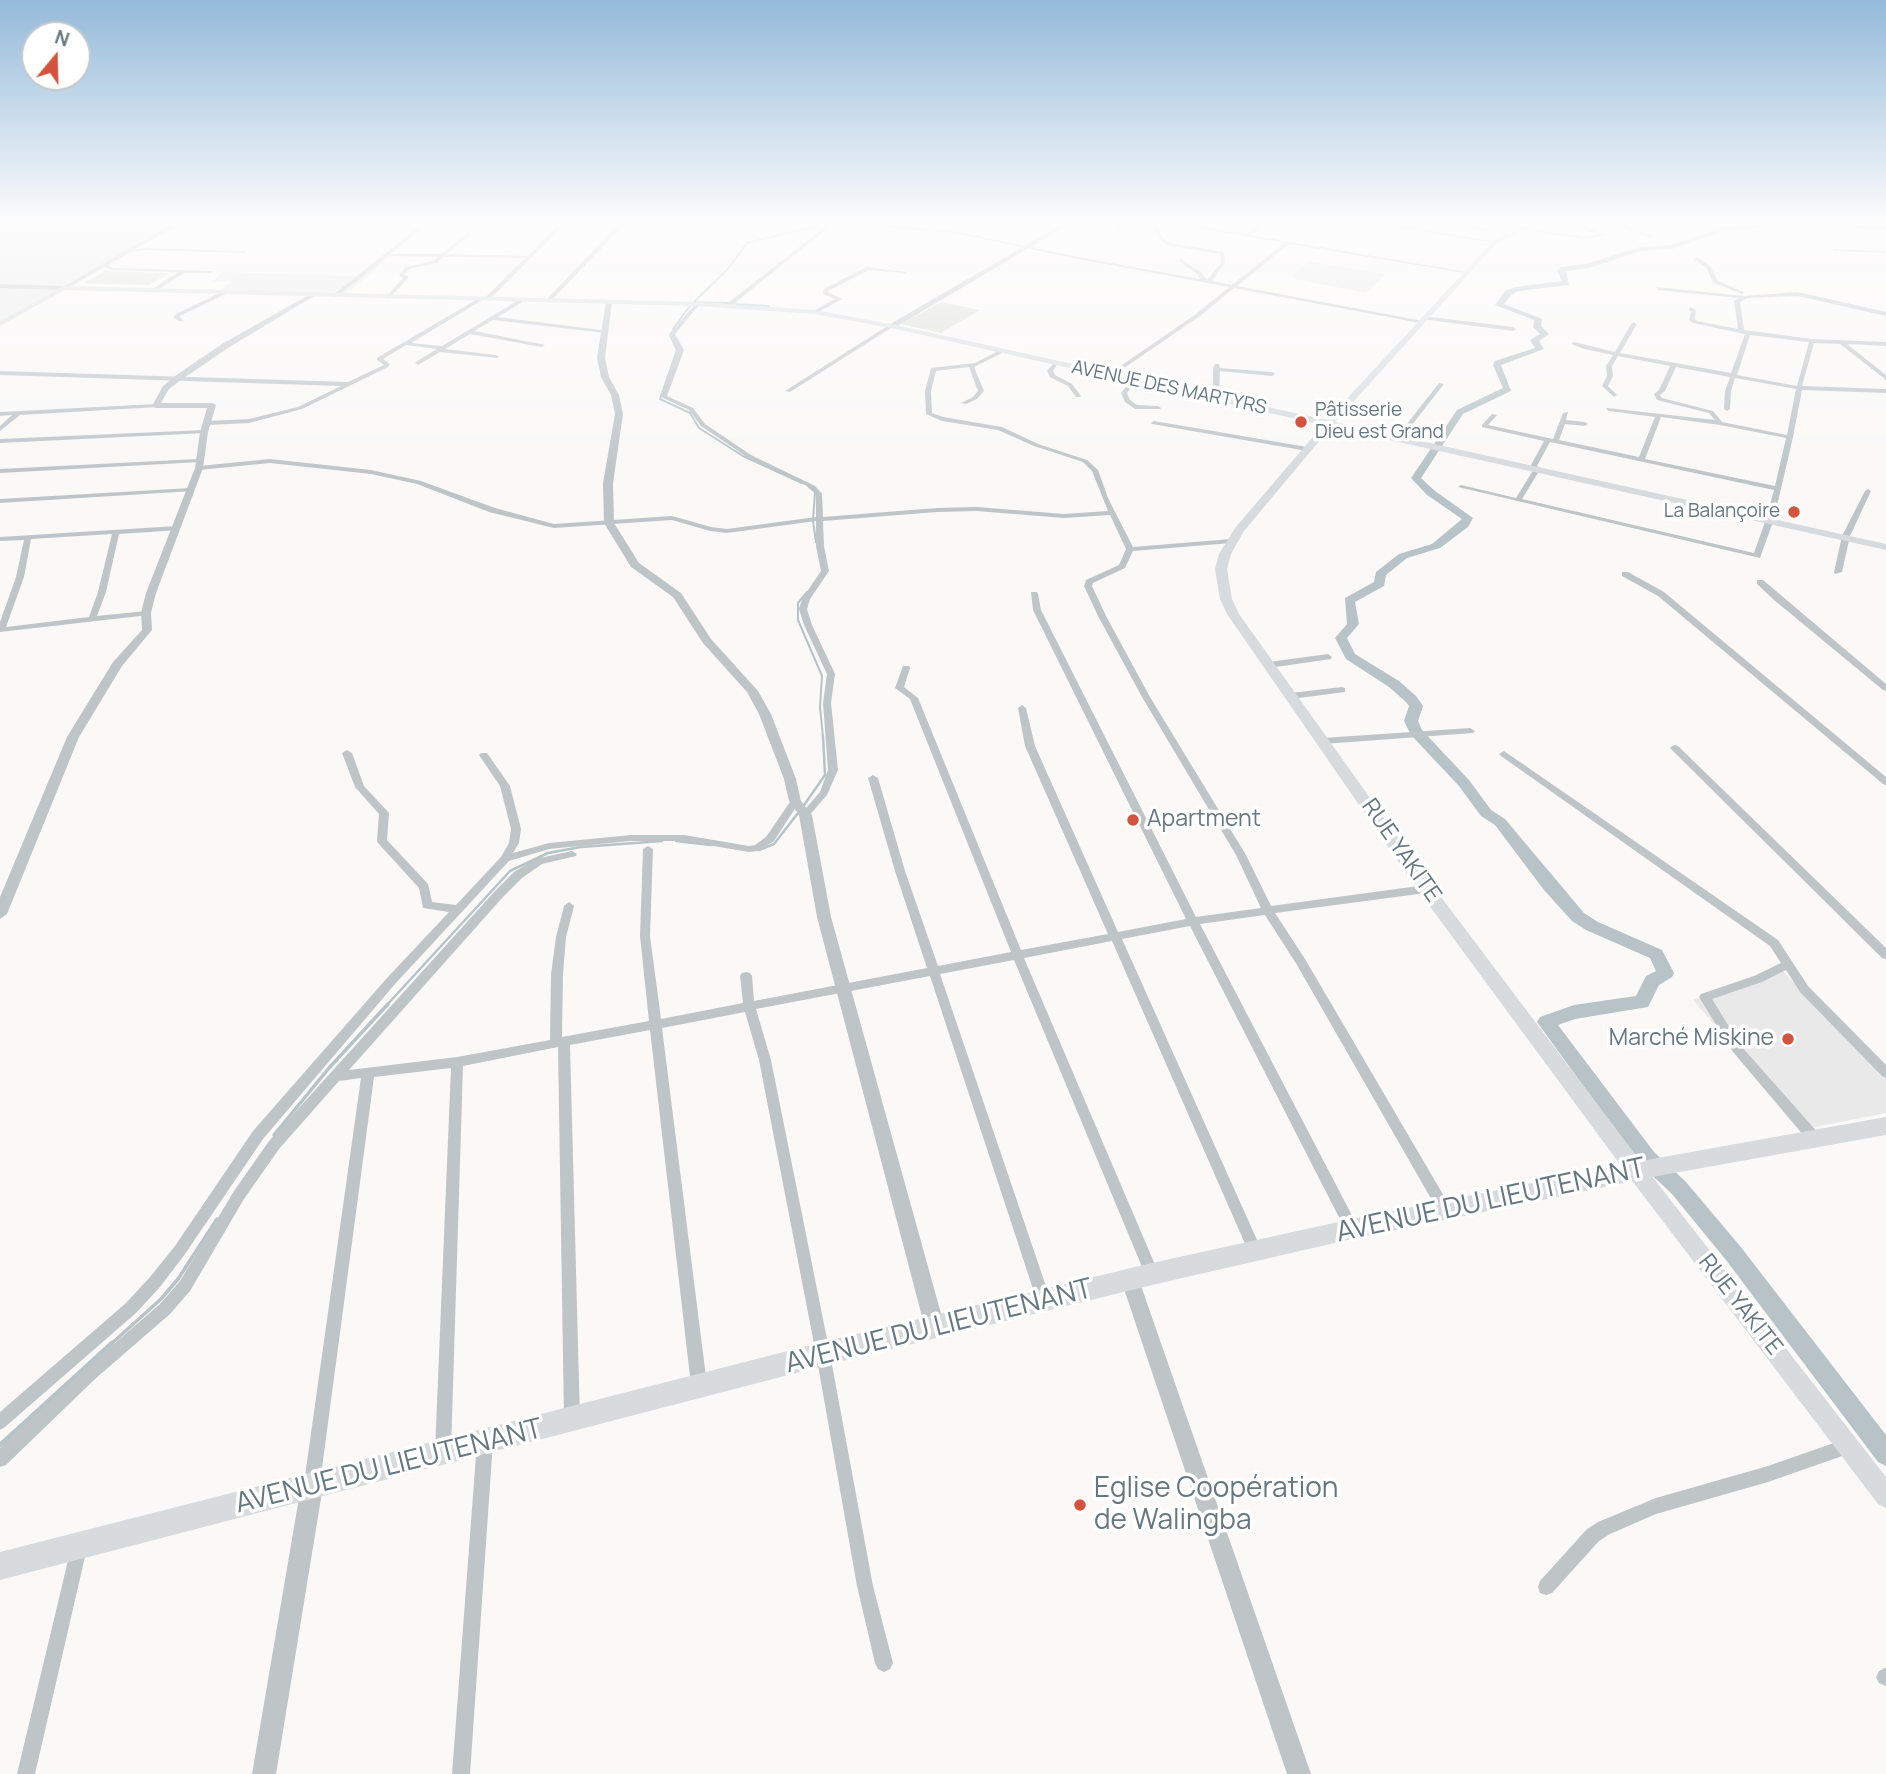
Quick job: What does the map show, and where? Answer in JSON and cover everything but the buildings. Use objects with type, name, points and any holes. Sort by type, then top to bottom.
[{"type":"main road","points":[[0,324],[29,308]]},
{"type":"main road","name":"AVENUE DES MARTYRS","points":[[763,308],[815,312],[891,326],[1770,519],[1886,547]]},
{"type":"main road","name":"RUE YAKITE","points":[[1432,308],[1307,449],[1231,541],[1221,569],[1226,598],[1233,614],[1426,889],[1648,1170],[1886,1496]]},
{"type":"main road","name":"AVENUE DU LIEUTENANT","points":[[0,1566],[79,1548],[822,1354],[1141,1277],[1352,1229],[1886,1126]]},
{"type":"street","points":[[181,320],[176,317],[193,308]]},
{"type":"street","points":[[156,406],[166,388],[178,378],[225,346],[290,308]]},
{"type":"street","points":[[0,441],[206,427],[288,413],[386,366],[387,364],[379,359],[469,308]]},
{"type":"street","points":[[418,363],[509,308]]},
{"type":"street","points":[[608,308],[601,358],[619,414],[608,483],[609,523],[633,563],[675,593],[707,641],[752,691],[765,713],[799,807],[824,917],[935,1328]]},
{"type":"street","points":[[505,859],[549,846],[631,838],[684,838],[749,849],[758,848],[770,839],[799,807],[824,793],[833,770],[827,703],[831,674],[807,625],[803,609],[806,599],[825,571],[818,519],[819,494],[813,487],[748,456],[703,425],[691,409],[664,397],[681,350],[672,334],[694,308]]},
{"type":"street","points":[[815,312],[823,308]]},
{"type":"street","points":[[788,391],[922,308]]},
{"type":"street","points":[[1111,375],[1205,308]]},
{"type":"street","points":[[1359,308],[1422,319],[1513,329]]},
{"type":"street","points":[[1727,409],[1744,332],[1739,308]]},
{"type":"street","points":[[1859,308],[1886,314]]},
{"type":"street","points":[[1691,309],[1694,311],[1692,320],[1695,322],[1744,332],[1812,341],[1885,345]]},
{"type":"street","points":[[492,318],[606,331]]},
{"type":"street","points":[[1614,395],[1605,386],[1610,376],[1609,366],[1634,324]]},
{"type":"street","points":[[468,332],[542,345]]},
{"type":"street","points":[[1461,487],[1757,556],[1770,519],[1812,341]]},
{"type":"street","points":[[1842,343],[1886,378]]},
{"type":"street","points":[[405,344],[496,357]]},
{"type":"street","points":[[1574,344],[1799,388],[1886,391]]},
{"type":"street","points":[[1002,351],[983,363],[933,369],[928,391],[929,414],[942,419],[1000,428],[1089,464],[1095,470],[1130,548],[1122,566],[1095,578],[1088,586],[1146,697],[1241,855],[1267,909],[1301,962],[1446,1212]]},
{"type":"street","points":[[1055,363],[1050,371],[1052,376],[1070,385],[1078,396]]},
{"type":"street","points":[[1674,365],[1662,391],[1657,394],[1659,399],[1712,412],[1720,423]]},
{"type":"street","points":[[964,403],[975,398],[981,391],[971,366]]},
{"type":"street","points":[[1216,398],[1216,367],[1272,374]]},
{"type":"street","points":[[0,373],[347,384]]},
{"type":"street","points":[[1134,380],[1124,393],[1127,401],[1135,407],[1158,408]]},
{"type":"street","points":[[1398,439],[1440,384]]},
{"type":"street","points":[[0,414],[209,404],[212,408],[191,490],[146,613],[147,630],[117,664],[70,741],[0,914]]},
{"type":"street","points":[[1609,409],[1720,423],[1790,437]]},
{"type":"street","points":[[0,429],[18,413]]},
{"type":"street","points":[[1518,500],[1566,413]]},
{"type":"street","points":[[1494,415],[1484,426],[1777,489]]},
{"type":"street","points":[[1642,459],[1659,415]]},
{"type":"street","points":[[1563,422],[1585,424]]},
{"type":"street","points":[[1154,423],[1307,449]]},
{"type":"street","points":[[0,471],[270,461],[369,471],[419,482],[492,510],[544,525],[672,518],[705,528],[727,531],[808,520],[937,509],[977,509],[1064,516],[1113,513]]},
{"type":"street","points":[[0,501],[191,490]]},
{"type":"street","points":[[1838,572],[1846,537],[1868,491]]},
{"type":"street","points":[[0,539],[177,528]]},
{"type":"street","points":[[92,619],[102,592],[116,533]]},
{"type":"street","points":[[28,538],[21,575],[0,630],[146,613]]},
{"type":"street","points":[[1130,548],[1231,541]]},
{"type":"street","points":[[1625,574],[1661,594],[1886,782]]},
{"type":"street","points":[[1760,582],[1886,688]]},
{"type":"street","points":[[1034,594],[1038,610],[1193,922],[1352,1229]]},
{"type":"street","points":[[1269,665],[1328,657]]},
{"type":"street","points":[[906,668],[899,688],[914,698],[1018,956],[1141,1277],[1299,1774]]},
{"type":"street","points":[[1291,696],[1342,690]]},
{"type":"street","points":[[1022,708],[1030,746],[1255,1251]]},
{"type":"street","points":[[1323,741],[1470,731]]},
{"type":"street","points":[[1675,748],[1886,955]]},
{"type":"street","points":[[347,753],[360,787],[384,813],[382,841],[425,887],[427,905],[457,909]]},
{"type":"street","points":[[1504,754],[1774,943],[1804,989],[1886,1073]]},
{"type":"street","points":[[0,1422],[131,1308],[155,1282],[180,1250],[258,1135],[391,981],[505,859],[514,843],[516,829],[505,786],[484,755]]},
{"type":"street","points":[[873,778],[900,871],[1044,1301]]},
{"type":"street","points":[[649,849],[645,936],[699,1388]]},
{"type":"street","points":[[0,1459],[90,1374],[165,1309],[185,1286],[239,1195],[274,1145],[518,875],[538,862],[572,854]]},
{"type":"street","points":[[338,1076],[457,1062],[1267,909],[1426,889]]},
{"type":"street","points":[[569,906],[561,937],[557,974],[572,1420]]},
{"type":"street","points":[[1787,965],[1758,979],[1705,997],[1737,1049],[1815,1139]]},
{"type":"street","points":[[746,976],[749,1005],[765,1060],[865,1586],[884,1663]]},
{"type":"street","points":[[443,1452],[457,1062]]},
{"type":"street","points":[[264,1774],[312,1486],[368,1073]]},
{"type":"street","points":[[461,1774],[485,1442]]},
{"type":"street","points":[[1546,1587],[1593,1535],[1604,1528],[1656,1507],[1768,1474],[1849,1445]]},
{"type":"street","points":[[26,1774],[79,1548]]},
{"type":"shaded area","points":[[0,308],[25,308],[0,322]]},
{"type":"shaded area","points":[[930,308],[980,310],[941,333],[901,324]]},
{"type":"shaded area","name":"Marché Miskine","points":[[1779,967],[1886,1078],[1886,1113],[1805,1129],[1693,1000]]},
{"type":"waterway","points":[[673,329],[689,308]]},
{"type":"waterway","points":[[1507,308],[1538,319],[1537,327],[1545,334],[1534,340],[1540,349],[1498,363],[1508,389],[1460,412],[1416,478],[1431,493],[1468,518],[1464,525],[1436,546],[1403,556],[1380,574],[1380,584],[1349,601],[1353,624],[1341,638],[1350,656],[1394,684],[1411,699],[1416,706],[1411,721],[1416,732],[1464,783],[1486,813],[1500,822],[1578,917],[1592,926],[1656,954],[1666,973],[1652,981],[1642,1002],[1574,1012],[1546,1022],[1647,1158],[1679,1188],[1733,1253],[1886,1454]]},
{"type":"waterway","points":[[670,335],[677,350],[660,399],[690,413],[699,428],[743,456],[802,483]]},
{"type":"waterway","points":[[808,486],[815,492],[813,521],[816,542]]},
{"type":"waterway","points":[[807,592],[798,603],[798,620],[822,676],[820,707],[823,737]]},
{"type":"waterway","points":[[802,808],[825,775],[823,736]]},
{"type":"waterway","points":[[759,850],[774,844],[798,813]]},
{"type":"waterway","points":[[386,1006],[510,871],[548,853],[581,847],[662,841]]},
{"type":"waterway","points":[[676,841],[711,845]]},
{"type":"waterway","points":[[274,1135],[329,1068],[388,1004]]},
{"type":"waterway","points":[[110,1345],[161,1299],[178,1279],[217,1219]]},
{"type":"waterway","points":[[0,1445],[112,1343]]},
{"type":"place","name":"Pâtisserie Dieu est Grand","points":[[1301,422]]},
{"type":"place","name":"La Balançoire","points":[[1794,512]]},
{"type":"place","name":"Apartment","points":[[1133,820]]},
{"type":"place","name":"Marché Miskine","points":[[1788,1039]]},
{"type":"place","name":"Eglise Coopération de Walingba","points":[[1080,1505]]}]
